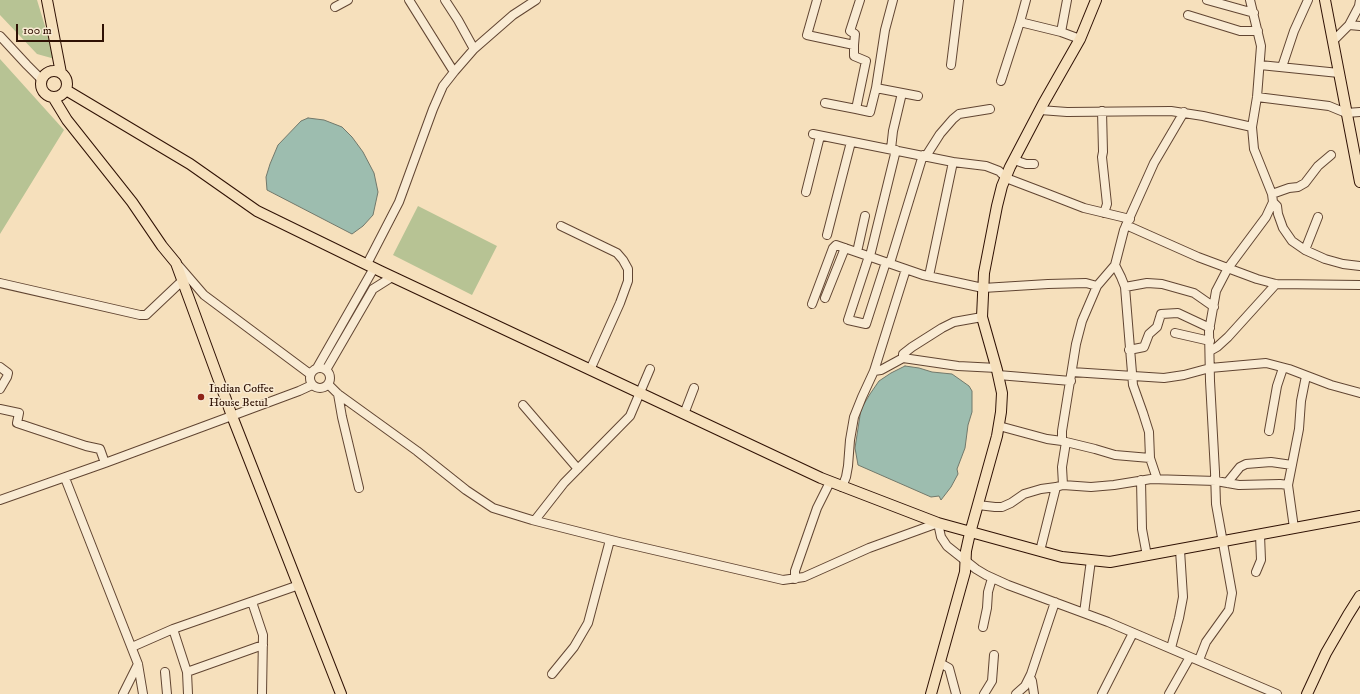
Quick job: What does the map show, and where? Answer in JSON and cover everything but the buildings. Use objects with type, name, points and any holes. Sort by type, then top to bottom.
[{"type":"main road","points":[[47,0],[61,73]]},
{"type":"main road","points":[[932,694],[965,572],[970,533],[1001,412],[1002,393],[982,316],[984,273],[999,199],[1014,160],[1080,39],[1096,0]]},
{"type":"main road","points":[[1325,0],[1334,40],[1346,113],[1356,145],[1360,182]]},
{"type":"main road","points":[[56,71],[61,73],[66,78],[66,90],[59,96],[52,97],[47,95],[41,84],[42,80],[44,76],[52,72],[56,71]]},
{"type":"main road","points":[[66,90],[190,164],[257,211],[392,277],[830,482],[938,523],[1062,557],[1110,562],[1360,516]]},
{"type":"main road","points":[[52,97],[67,120],[132,202],[162,246],[176,263],[232,416],[341,694]]},
{"type":"main road","points":[[1307,694],[1326,653],[1360,596]]},
{"type":"street","points":[[335,7],[348,0]]},
{"type":"street","points":[[409,0],[454,72]]},
{"type":"street","points":[[445,0],[474,49]]},
{"type":"street","points":[[176,263],[204,295],[314,371],[326,370],[330,373],[331,379],[328,385],[323,389],[312,385],[310,379],[314,371],[371,266],[399,202],[433,109],[444,86],[474,49],[513,15],[536,0]]},
{"type":"street","points":[[817,0],[807,35],[854,45]]},
{"type":"street","points":[[856,109],[866,61],[854,56],[855,34],[850,31],[860,0]]},
{"type":"street","points":[[825,103],[870,112],[876,88],[885,30],[893,0]]},
{"type":"street","points":[[951,65],[959,0]]},
{"type":"street","points":[[1001,81],[1026,0]]},
{"type":"street","points":[[1061,32],[1067,0]]},
{"type":"street","points":[[1207,0],[1254,13]]},
{"type":"street","points":[[1250,0],[1261,46],[1257,97],[1252,127],[1254,149],[1272,198],[1277,206],[1283,228],[1292,241],[1305,250],[1325,259],[1343,264],[1360,266]]},
{"type":"street","points":[[1282,68],[1294,31],[1308,0]]},
{"type":"street","points":[[1334,40],[1349,25],[1359,6],[1360,0]]},
{"type":"street","points":[[1188,15],[1240,31],[1258,31]]},
{"type":"street","points":[[1020,22],[1061,32],[1080,39]]},
{"type":"street","points":[[1349,25],[1360,26]]},
{"type":"street","points":[[0,36],[42,80]]},
{"type":"street","points":[[1260,65],[1339,73]]},
{"type":"street","points":[[876,88],[918,96]]},
{"type":"street","points":[[902,93],[893,131],[893,150],[870,256],[848,320],[866,324],[924,156],[940,134],[959,114],[990,109]]},
{"type":"street","points":[[1257,97],[1329,106],[1346,113],[1360,112]]},
{"type":"street","points":[[1040,110],[1067,112],[1161,110],[1184,112],[1252,127]]},
{"type":"street","points":[[1102,111],[1102,157],[1107,204],[1104,213]]},
{"type":"street","points":[[1040,551],[1060,486],[1064,441],[1062,431],[1072,377],[1076,344],[1082,321],[1097,286],[1115,265],[1124,230],[1154,163],[1184,112]]},
{"type":"street","points":[[806,192],[817,135],[953,162],[986,166],[999,170],[1006,178],[1084,208],[1104,213],[1128,222],[1198,257],[1257,279],[1276,284],[1360,284]]},
{"type":"street","points":[[827,235],[851,142]]},
{"type":"street","points":[[1199,660],[1206,642],[1225,617],[1231,603],[1232,593],[1216,504],[1210,368],[1210,328],[1216,291],[1228,268],[1266,218],[1272,198],[1289,188],[1298,187],[1305,183],[1318,166],[1331,155]]},
{"type":"street","points":[[1014,160],[1026,164],[1034,164]]},
{"type":"street","points":[[929,276],[953,162]]},
{"type":"street","points":[[857,252],[865,216]]},
{"type":"street","points":[[1305,250],[1318,217]]},
{"type":"street","points":[[561,226],[617,253],[624,260],[628,269],[628,282],[590,370]]},
{"type":"street","points":[[812,304],[833,248],[836,245],[929,276],[983,288],[1055,284],[1086,284],[1097,286]]},
{"type":"street","points":[[825,298],[845,248]]},
{"type":"street","points":[[1115,265],[1125,288],[1133,385],[1149,432],[1150,458],[1157,479]]},
{"type":"street","points":[[842,486],[846,477],[848,466],[854,417],[874,371],[906,269]]},
{"type":"street","points":[[326,370],[373,289],[392,277]]},
{"type":"street","points":[[0,283],[140,315],[146,315],[183,280]]},
{"type":"street","points":[[1125,288],[1147,283],[1162,284],[1194,293],[1214,307]]},
{"type":"street","points":[[1210,351],[1228,337],[1276,284]]},
{"type":"street","points":[[1129,350],[1144,347],[1148,334],[1157,327],[1161,314],[1178,313],[1210,328]]},
{"type":"street","points":[[903,358],[903,354],[942,328],[954,322],[982,316]]},
{"type":"street","points":[[1175,333],[1210,341]]},
{"type":"street","points":[[874,371],[881,370],[903,358],[997,371],[1072,377],[1132,376],[1164,378],[1184,375],[1210,368],[1266,363],[1360,393]]},
{"type":"street","points":[[0,367],[8,373],[0,389]]},
{"type":"street","points":[[1269,431],[1277,386],[1283,368]]},
{"type":"street","points":[[535,520],[564,483],[630,416],[650,369]]},
{"type":"street","points":[[1294,528],[1288,485],[1299,429],[1303,388],[1306,376]]},
{"type":"street","points":[[0,500],[105,463],[312,385]]},
{"type":"street","points":[[328,385],[338,394],[417,451],[466,490],[493,508],[610,540],[783,580],[804,577],[869,548],[938,523],[941,537],[947,546],[976,569],[992,578],[1171,648],[1199,660],[1260,691],[1277,694]]},
{"type":"street","points":[[684,414],[694,388]]},
{"type":"street","points":[[338,394],[359,488]]},
{"type":"street","points":[[523,405],[578,469]]},
{"type":"street","points":[[0,409],[19,413],[17,423],[86,446],[100,449],[105,463]]},
{"type":"street","points":[[998,426],[1047,439],[1064,441],[1115,455],[1150,458]]},
{"type":"street","points":[[1227,483],[1240,467],[1246,464],[1271,462],[1292,465]]},
{"type":"street","points":[[64,478],[132,646],[138,664],[144,694]]},
{"type":"street","points":[[978,505],[1002,507],[1032,491],[1041,488],[1060,486],[1091,487],[1114,485],[1141,480],[1157,479],[1216,481],[1239,485],[1288,485]]},
{"type":"street","points":[[1141,480],[1142,529],[1146,556]]},
{"type":"street","points":[[795,579],[795,572],[817,508],[830,482]]},
{"type":"street","points":[[1256,572],[1261,560],[1260,535]]},
{"type":"street","points":[[552,674],[574,647],[588,623],[610,540]]},
{"type":"street","points":[[1171,648],[1183,597],[1180,550]]},
{"type":"street","points":[[1084,613],[1091,560]]},
{"type":"street","points":[[983,627],[988,592],[992,578]]},
{"type":"street","points":[[132,646],[299,585]]},
{"type":"street","points":[[252,602],[263,635],[262,694]]},
{"type":"street","points":[[1016,694],[1025,686],[1030,677],[1055,602]]},
{"type":"street","points":[[173,630],[187,672],[188,694]]},
{"type":"street","points":[[1104,694],[1133,633]]},
{"type":"street","points":[[187,672],[263,645]]},
{"type":"street","points":[[984,694],[992,681],[994,656]]},
{"type":"street","points":[[1169,694],[1190,657]]},
{"type":"street","points":[[940,663],[949,668],[956,694]]},
{"type":"street","points":[[123,694],[138,664]]},
{"type":"street","points":[[165,672],[167,694]]},
{"type":"street","points":[[1030,677],[1034,694]]},
{"type":"green space","points":[[0,0],[37,0],[55,59],[37,54],[0,15]]},
{"type":"green space","points":[[0,59],[64,130],[0,234]]},
{"type":"green space","points":[[418,206],[497,246],[472,295],[393,255]]},
{"type":"shaded area","points":[[308,118],[324,120],[342,127],[352,137],[363,152],[374,173],[378,192],[373,215],[363,226],[352,234],[267,190],[266,177],[278,145],[301,121]]},
{"type":"shaded area","points":[[905,366],[932,372],[952,374],[969,386],[972,391],[972,412],[968,425],[965,448],[957,469],[958,474],[951,487],[941,500],[939,496],[931,497],[858,465],[855,448],[861,409],[879,381]]},
{"type":"place","name":"Indian Coffee House Betul","points":[[201,397]]}]
